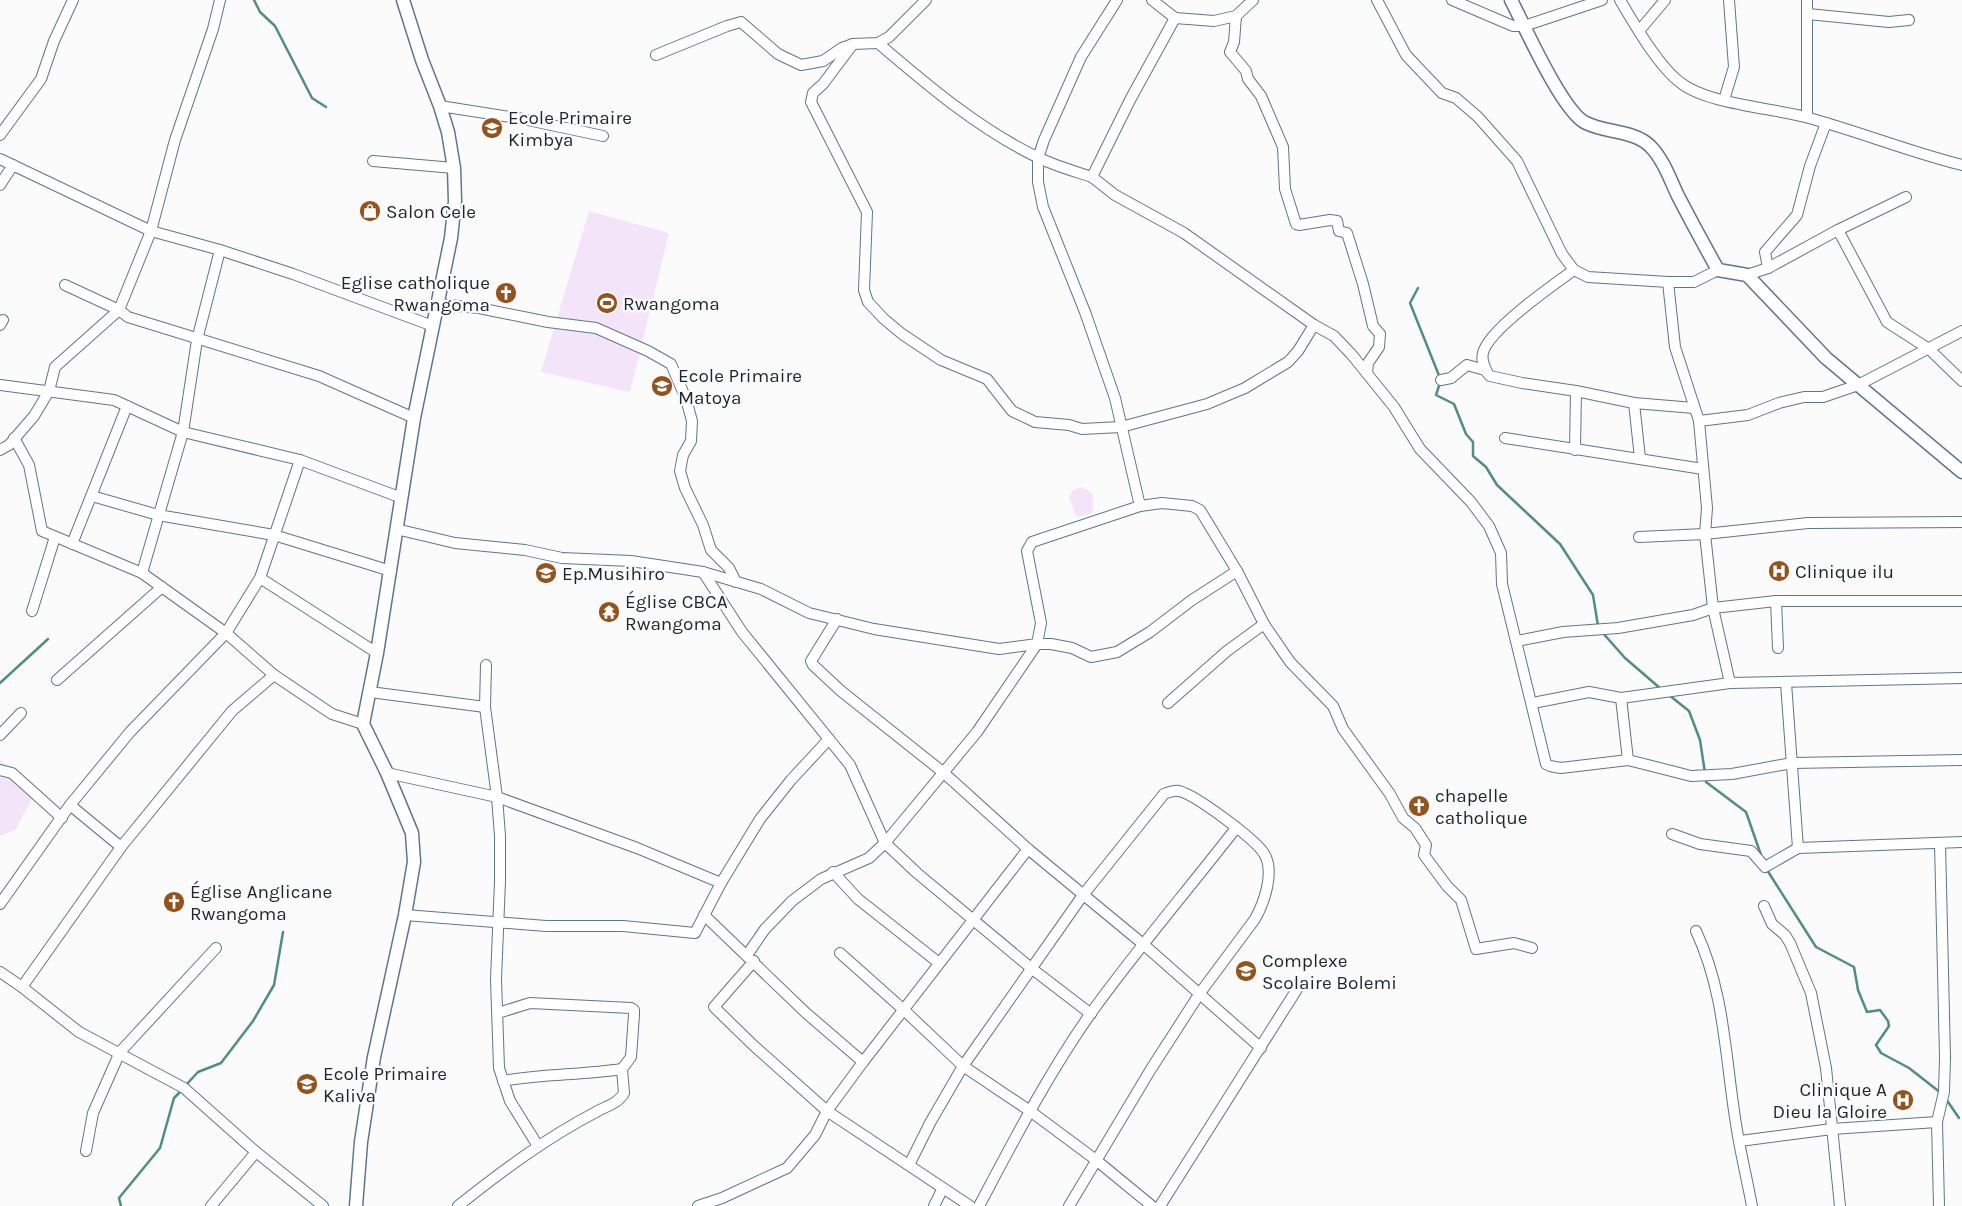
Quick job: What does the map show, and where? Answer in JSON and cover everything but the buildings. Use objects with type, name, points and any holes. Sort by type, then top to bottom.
[{"type":"street","points":[[0,135],[41,79],[54,41],[73,0]]},
{"type":"street","points":[[0,450],[9,445],[34,416],[49,391],[56,367],[119,310],[151,231],[175,140],[213,29],[220,0]]},
{"type":"street","points":[[356,1206],[361,1142],[374,1057],[405,915],[414,862],[412,834],[387,773],[363,724],[391,571],[414,418],[451,238],[455,201],[454,168],[448,132],[403,0]]},
{"type":"street","points":[[656,55],[738,22],[744,23],[778,54],[794,63],[801,65],[823,61],[842,48],[853,44],[878,43],[889,37],[926,0]]},
{"type":"street","points":[[1117,0],[1081,58],[1044,140],[1038,158],[1038,182],[1043,207],[1105,365],[1115,398],[1140,506]]},
{"type":"street","points":[[1152,0],[1174,18],[1214,21],[1236,16],[1254,0]]},
{"type":"street","points":[[1377,0],[1406,54],[1442,93],[1456,98],[1478,117],[1517,161],[1562,254],[1574,270],[1588,277],[1694,282],[1718,270],[1747,275],[1768,268],[1838,230],[1906,197]]},
{"type":"street","points":[[1452,0],[1513,26],[1524,26],[1602,0]]},
{"type":"street","points":[[1511,0],[1550,77],[1572,111],[1584,123],[1640,138],[1659,157],[1690,220],[1718,270]]},
{"type":"street","points":[[1620,0],[1638,31],[1680,82],[1690,90],[1724,100],[1807,117],[1962,165]]},
{"type":"street","points":[[1638,31],[1664,0]]},
{"type":"street","points":[[1724,100],[1734,68],[1729,0]]},
{"type":"street","points":[[1807,0],[1807,117]]},
{"type":"street","points":[[1808,14],[1889,22],[1909,20]]},
{"type":"street","points":[[1236,16],[1234,42],[1230,52],[1246,71],[1248,79],[1261,96],[1283,147],[1284,190],[1296,224],[1330,220],[1338,221],[1339,231],[1348,232],[1373,326],[1380,334],[1379,348],[1368,363],[1367,373]]},
{"type":"street","points":[[1092,177],[1130,100],[1174,18]]},
{"type":"street","points":[[878,43],[921,80],[976,121],[1038,158],[1092,177],[1115,195],[1151,213],[1184,233],[1314,325],[1334,336],[1394,407],[1420,449],[1470,502],[1489,526],[1501,553],[1502,584],[1546,764],[1561,768],[1628,760],[1691,776],[1732,774],[1792,763],[1962,760]]},
{"type":"street","points":[[853,44],[823,84],[813,93],[811,102],[866,212],[864,290],[868,302],[902,334],[942,360],[987,379],[1012,411],[1034,422],[1069,425],[1082,429],[1121,427],[1207,404],[1246,388],[1288,362],[1298,351],[1314,325]]},
{"type":"street","points":[[440,106],[523,119],[603,136]]},
{"type":"street","points":[[1768,268],[1764,252],[1797,215],[1810,166],[1826,123]]},
{"type":"street","points":[[0,159],[151,231],[220,250],[293,274],[433,326]]},
{"type":"street","points":[[373,161],[454,168]]},
{"type":"street","points":[[0,185],[13,165]]},
{"type":"street","points":[[1838,230],[1888,322],[1929,349],[1962,381]]},
{"type":"street","points":[[142,573],[182,432],[197,340],[220,250]]},
{"type":"street","points":[[1574,270],[1518,313],[1489,341],[1483,352],[1482,361],[1490,376],[1634,403],[1694,408]]},
{"type":"street","points":[[1747,275],[1826,358],[1962,472]]},
{"type":"street","points":[[1668,282],[1675,346],[1699,420],[1708,508],[1706,534],[1713,608],[1730,683]]},
{"type":"street","points":[[65,285],[119,310],[128,317],[197,340],[319,376],[414,418]]},
{"type":"street","points":[[438,304],[479,308],[548,322],[596,328],[648,351],[671,364],[686,399],[692,421],[691,441],[683,455],[680,471],[703,525],[711,550],[729,568],[736,582]]},
{"type":"street","points":[[1699,420],[1748,415],[1779,403],[1804,397],[1823,397],[1858,385],[1962,331]]},
{"type":"street","points":[[1441,380],[1451,378],[1467,365],[1487,372]]},
{"type":"street","points":[[0,384],[114,400],[182,432],[300,460],[402,498]]},
{"type":"street","points":[[1575,450],[1576,391]]},
{"type":"street","points":[[1634,403],[1640,458]]},
{"type":"street","points":[[72,544],[127,406]]},
{"type":"street","points":[[14,438],[29,465],[42,532],[142,573],[226,632],[274,675],[332,714],[363,724]]},
{"type":"street","points":[[1505,438],[1703,469]]},
{"type":"street","points":[[0,904],[70,805],[130,732],[226,632],[260,578],[300,460]]},
{"type":"street","points":[[92,496],[158,515],[274,535],[391,571]]},
{"type":"street","points":[[970,1206],[827,1111],[714,1007],[751,958],[765,929],[792,901],[821,879],[833,872],[869,858],[885,842],[977,732],[1037,644],[1041,623],[1027,552],[1032,542],[1140,506],[1162,503],[1192,506],[1200,510],[1237,571],[1264,624],[1290,662],[1333,706],[1343,729],[1390,794],[1403,818],[1415,828],[1426,845],[1424,854],[1447,886],[1462,900],[1476,949],[1514,943],[1532,948]]},
{"type":"street","points":[[1638,537],[1706,534],[1808,523],[1962,522]]},
{"type":"street","points":[[396,529],[455,542],[525,550],[562,558],[631,561],[704,572],[761,589],[809,613],[874,629],[999,649],[1051,644],[1072,648],[1091,657],[1117,652],[1150,632],[1192,600],[1237,571]]},
{"type":"street","points":[[32,611],[55,537]]},
{"type":"street","points":[[704,572],[742,632],[850,765],[885,842],[917,873],[1090,1014]]},
{"type":"street","points":[[260,578],[377,653]]},
{"type":"street","points":[[57,680],[162,587]]},
{"type":"street","points":[[1517,641],[1563,632],[1618,628],[1693,614],[1713,608],[1776,601],[1962,601]]},
{"type":"street","points":[[1776,601],[1778,648]]},
{"type":"street","points":[[837,619],[811,661],[813,665],[841,691],[944,773],[1028,849],[1143,944],[1261,1048]]},
{"type":"street","points":[[1168,703],[1227,651],[1264,624]]},
{"type":"street","points":[[486,665],[484,707],[497,797],[500,872],[496,979],[499,1068],[510,1102],[538,1146]]},
{"type":"street","points":[[22,987],[121,847],[232,711],[274,675]]},
{"type":"street","points":[[1532,703],[1589,692],[1621,698],[1730,683],[1962,678]]},
{"type":"street","points":[[1786,683],[1798,848]]},
{"type":"street","points":[[370,692],[484,707]]},
{"type":"street","points":[[1621,698],[1628,760]]},
{"type":"street","points":[[0,735],[22,713]]},
{"type":"street","points":[[405,915],[546,926],[623,926],[695,933],[721,883],[760,819],[791,780],[829,739]]},
{"type":"street","points":[[0,770],[12,773],[62,818]]},
{"type":"street","points":[[387,773],[497,797],[637,848],[721,883]]},
{"type":"street","points":[[909,1165],[930,1123],[963,1066],[1083,895],[1164,794],[1179,791],[1219,814],[1264,853],[1268,864],[1267,890],[1255,919],[1200,993],[1068,1206]]},
{"type":"street","points":[[70,805],[121,847]]},
{"type":"street","points":[[979,1206],[1030,1111],[1090,1014],[1143,944],[1236,828]]},
{"type":"street","points":[[1672,834],[1700,844],[1751,851],[1765,867],[1798,848],[1962,842]]},
{"type":"street","points":[[1939,1206],[1937,1122],[1943,1096],[1940,843]]},
{"type":"street","points":[[698,1206],[722,1198],[787,1168],[815,1135],[827,1111],[863,1062],[1028,849]]},
{"type":"street","points":[[833,872],[858,899],[939,963]]},
{"type":"street","points":[[1764,906],[1772,924],[1785,935],[1790,943],[1811,992],[1826,1068],[1840,1206]]},
{"type":"street","points":[[704,915],[751,958],[806,1013],[863,1062]]},
{"type":"street","points":[[1696,931],[1706,954],[1719,997],[1736,1126],[1752,1206]]},
{"type":"street","points":[[86,1151],[93,1114],[120,1052],[216,948]]},
{"type":"street","points":[[840,953],[963,1066],[1030,1111],[1096,1160],[1152,1206]]},
{"type":"street","points":[[0,972],[79,1032],[120,1052],[184,1088],[256,1152],[323,1206]]},
{"type":"street","points":[[1160,1206],[1299,986]]},
{"type":"street","points":[[458,1206],[538,1146],[615,1102],[622,1096],[624,1087],[622,1069],[631,1057],[634,1010],[631,1008],[530,1003],[498,1013]]},
{"type":"street","points":[[502,1081],[532,1076],[594,1073],[622,1069]]},
{"type":"street","points":[[1740,1141],[1832,1129],[1937,1122]]},
{"type":"street","points":[[211,1206],[256,1152]]},
{"type":"street","points":[[934,1206],[943,1188]]},
{"type":"shaded area","name":"Rwangoma","points":[[589,211],[669,233],[630,392],[541,372]]},
{"type":"shaded area","points":[[1080,487],[1088,490],[1093,495],[1093,513],[1077,517],[1069,498],[1072,491]]},
{"type":"shaded area","points":[[0,760],[17,772],[32,799],[16,829],[0,836]]},
{"type":"waterway","points":[[254,0],[260,12],[275,26],[312,98],[326,107]]},
{"type":"waterway","points":[[1418,288],[1410,303],[1440,378]]},
{"type":"waterway","points":[[1440,383],[1436,395],[1454,404],[1466,434],[1473,442],[1473,456],[1486,467],[1497,485],[1560,544],[1593,595],[1598,626]]},
{"type":"waterway","points":[[1602,632],[1625,658],[1661,689]]},
{"type":"waterway","points":[[0,683],[48,639]]},
{"type":"waterway","points":[[1669,695],[1689,711],[1700,740],[1705,773]]},
{"type":"waterway","points":[[1706,778],[1706,782],[1746,812],[1761,855]]},
{"type":"waterway","points":[[1767,870],[1816,947],[1854,967],[1858,990],[1867,1012],[1880,1010],[1888,1021],[1889,1026],[1876,1045],[1881,1053],[1909,1068],[1941,1093]]},
{"type":"waterway","points":[[186,1085],[198,1072],[221,1063],[253,1021],[274,985],[283,932]]},
{"type":"waterway","points":[[121,1206],[119,1198],[160,1148],[174,1098],[183,1089]]},
{"type":"waterway","points":[[1946,1099],[1959,1118]]},
{"type":"place","name":"Ecole Primaire Kimbya","points":[[492,128]]},
{"type":"place","name":"Salon Cele","points":[[370,211]]},
{"type":"place","name":"Eglise catholique Rwangoma","points":[[506,293]]},
{"type":"place","name":"Rwangoma","points":[[607,303]]},
{"type":"place","name":"Ecole Primaire Matoya","points":[[662,386]]},
{"type":"place","name":"Clinique ilu","points":[[1779,571]]},
{"type":"place","name":"Ep.Musihiro","points":[[546,573]]},
{"type":"place","name":"Église CBCA Rwangoma","points":[[609,612]]},
{"type":"place","name":"chapelle catholique","points":[[1419,806]]},
{"type":"place","name":"Église Anglicane Rwangoma","points":[[174,902]]},
{"type":"place","name":"Complexe Scolaire Bolemi","points":[[1246,971]]},
{"type":"place","name":"Ecole Primaire Kaliva","points":[[307,1084]]},
{"type":"place","name":"Clinique A Dieu la Gloire","points":[[1903,1100]]}]
